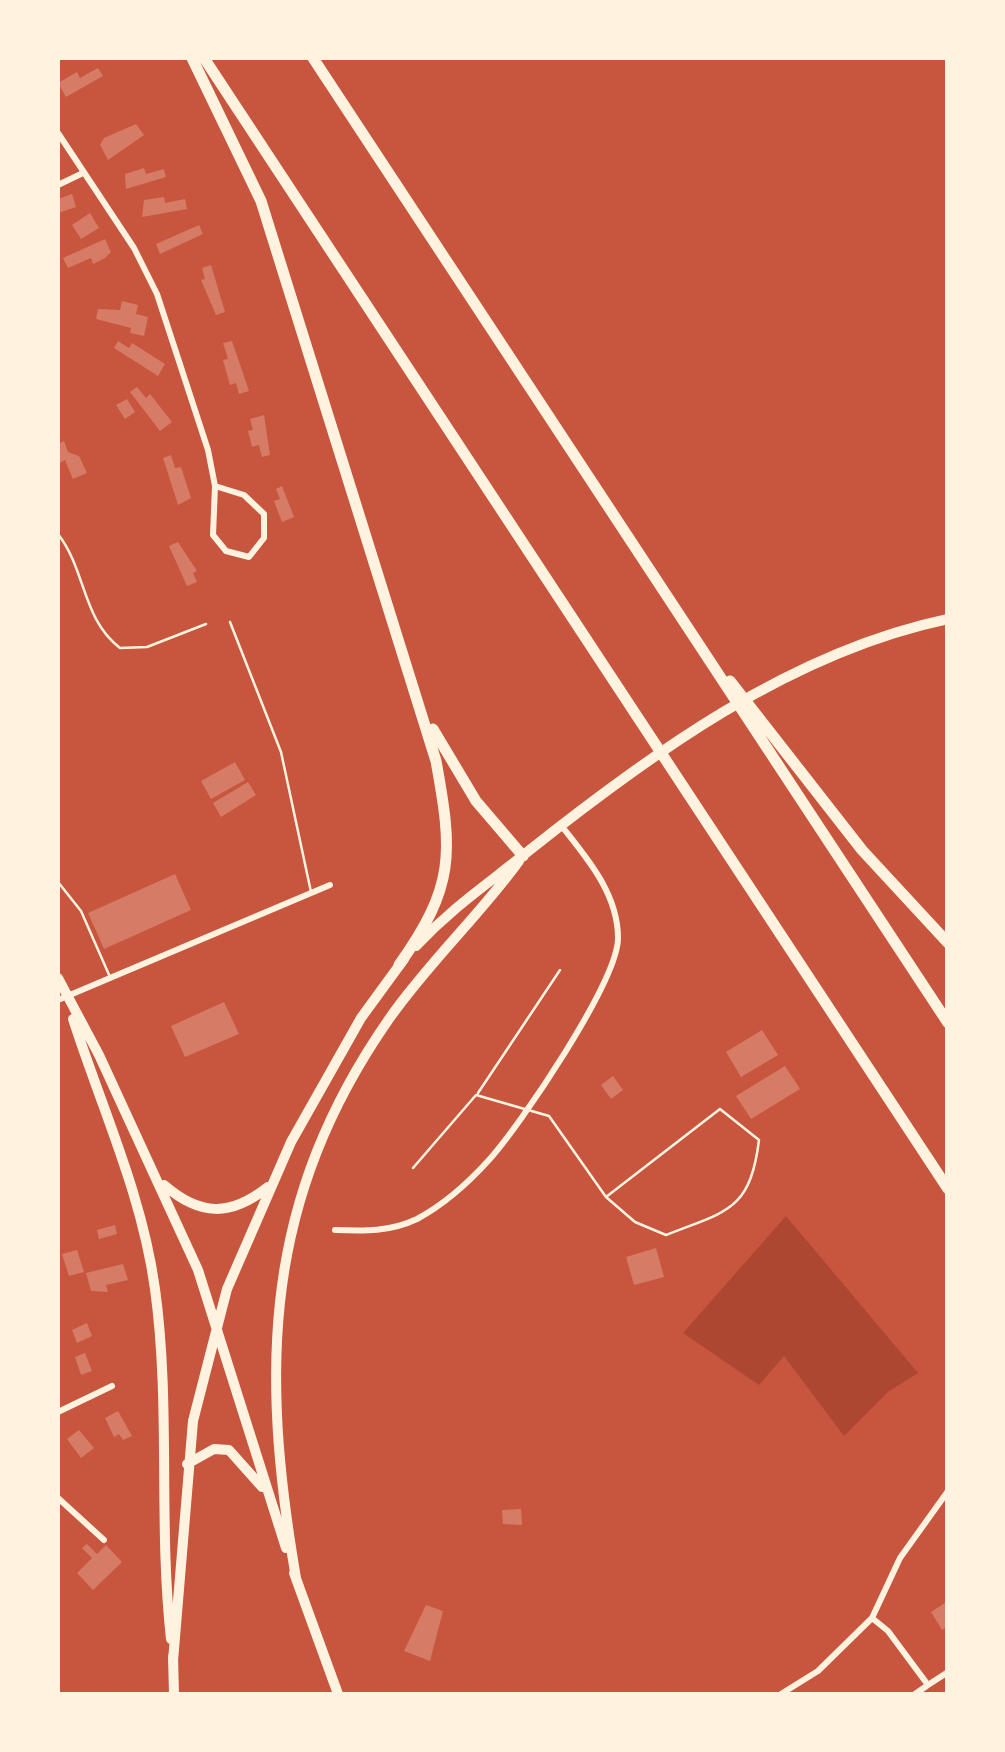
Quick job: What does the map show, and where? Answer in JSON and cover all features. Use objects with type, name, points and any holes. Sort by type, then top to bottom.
[{"type":"highway","points":[[192,58],[261,201],[420,703],[443,801],[446,872],[432,916],[398,965]]},
{"type":"highway","points":[[204,58],[948,1189]]},
{"type":"highway","points":[[313,58],[948,1023]]},
{"type":"highway","points":[[688,629],[862,850],[948,943]]},
{"type":"highway","points":[[420,703],[460,778],[522,856]]},
{"type":"main road","points":[[173,1661],[187,1464],[217,1322],[268,1186],[346,1042],[398,965],[484,881],[522,856],[628,772],[776,685],[868,642],[948,620]]},
{"type":"main road","points":[[296,1578],[277,1448],[274,1366],[284,1272],[300,1203],[336,1110],[366,1055],[420,978],[522,856]]},
{"type":"main road","points":[[58,978],[62,999],[123,1154],[152,1268],[162,1352],[167,1606],[174,1694]]},
{"type":"main road","points":[[62,999],[159,1180],[217,1322],[268,1496],[338,1694]]},
{"type":"main road","points":[[159,1180],[194,1206],[218,1211],[240,1206],[268,1186]]},
{"type":"main road","points":[[187,1464],[214,1448],[229,1450],[268,1496]]},
{"type":"street","points":[[58,133],[146,270],[191,392],[214,486],[211,521],[215,542],[226,551],[249,557],[264,538],[264,514],[244,495],[214,486]]},
{"type":"street","points":[[58,185],[83,173]]},
{"type":"street","points":[[335,1230],[381,1231],[431,1211],[490,1159],[526,1110],[600,990],[618,946],[610,897],[560,824]]},
{"type":"street","points":[[62,999],[330,885]]},
{"type":"street","points":[[58,1412],[112,1386]]},
{"type":"street","points":[[781,1694],[818,1671],[872,1618],[900,1558],[948,1491]]},
{"type":"street","points":[[58,1498],[104,1540]]},
{"type":"street","points":[[872,1618],[894,1638],[928,1685]]},
{"type":"street","points":[[915,1694],[948,1672]]},
{"type":"lane","points":[[58,534],[75,562],[91,615],[120,648],[147,647],[206,624]]},
{"type":"lane","points":[[230,622],[281,752],[311,893]]},
{"type":"lane","points":[[58,882],[81,911],[111,978]]},
{"type":"lane","points":[[413,1168],[476,1096],[560,970]]},
{"type":"lane","points":[[476,1096],[550,1116],[606,1196],[635,1222],[666,1235],[736,1206],[755,1172],[759,1140],[720,1109],[606,1196]]},
{"type":"shaded area","points":[[786,1216],[918,1373],[889,1391],[844,1436],[784,1356],[759,1385],[683,1333]]},
{"type":"building","points":[[98,68],[103,76],[66,97],[58,83],[77,72],[80,78]]},
{"type":"building","points":[[136,124],[144,135],[108,160],[100,145],[104,138]]},
{"type":"building","points":[[144,168],[146,174],[164,169],[166,177],[126,189],[125,174]]},
{"type":"building","points":[[72,194],[76,207],[58,213],[58,199]]},
{"type":"building","points":[[164,197],[165,203],[185,199],[187,209],[142,217],[144,200]]},
{"type":"building","points":[[90,213],[99,228],[81,239],[72,225]]},
{"type":"building","points":[[199,225],[203,234],[160,254],[156,244]]},
{"type":"building","points":[[105,239],[111,252],[105,258],[93,264],[91,258],[68,268],[63,258]]},
{"type":"building","points":[[211,265],[225,312],[216,315],[201,280],[205,279],[202,268]]},
{"type":"building","points":[[122,301],[138,305],[136,314],[148,317],[144,336],[130,333],[131,328],[96,319],[98,309],[120,310]]},
{"type":"building","points":[[118,341],[129,348],[132,343],[165,364],[158,376],[114,348]]},
{"type":"building","points":[[232,341],[249,391],[239,394],[236,383],[230,385],[223,360],[228,359],[223,343]]},
{"type":"building","points":[[137,387],[146,398],[150,394],[172,422],[160,431],[130,392]]},
{"type":"building","points":[[127,399],[135,412],[125,419],[116,405]]},
{"type":"building","points":[[264,415],[270,455],[262,457],[259,445],[252,447],[248,431],[253,430],[250,419]]},
{"type":"building","points":[[64,441],[68,452],[79,456],[87,473],[73,479],[65,460],[58,464],[58,444]]},
{"type":"building","points":[[171,455],[175,468],[181,467],[191,498],[178,505],[163,458]]},
{"type":"building","points":[[282,486],[294,517],[282,522],[274,501],[280,499],[276,489]]},
{"type":"building","points":[[178,542],[197,571],[193,573],[197,582],[187,586],[169,546]]},
{"type":"building","points":[[235,762],[245,780],[211,799],[201,781]]},
{"type":"building","points":[[248,782],[256,795],[221,817],[213,803]]},
{"type":"building","points":[[175,874],[191,910],[104,949],[88,913]]},
{"type":"building","points":[[224,1002],[239,1034],[185,1057],[171,1026]]},
{"type":"building","points":[[762,1030],[778,1055],[741,1077],[726,1052]]},
{"type":"building","points":[[785,1066],[800,1089],[751,1119],[736,1096]]},
{"type":"building","points":[[613,1076],[623,1090],[611,1099],[601,1085]]},
{"type":"building","points":[[115,1225],[117,1234],[99,1239],[97,1230]]},
{"type":"building","points":[[656,1248],[664,1277],[634,1285],[626,1257]]},
{"type":"building","points":[[77,1250],[84,1272],[69,1276],[62,1254]]},
{"type":"building","points":[[123,1264],[128,1280],[106,1285],[108,1292],[91,1291],[86,1273]]},
{"type":"building","points":[[87,1323],[92,1336],[77,1343],[72,1330]]},
{"type":"building","points":[[85,1353],[92,1371],[81,1375],[75,1357]]},
{"type":"building","points":[[118,1411],[132,1436],[123,1440],[119,1434],[114,1437],[105,1418]]},
{"type":"building","points":[[79,1430],[94,1448],[81,1458],[67,1439]]},
{"type":"building","points":[[521,1509],[522,1525],[503,1524],[502,1510]]},
{"type":"building","points":[[87,1544],[97,1554],[106,1545],[122,1562],[93,1590],[77,1573],[92,1558],[82,1548]]},
{"type":"building","points":[[948,1601],[948,1626],[942,1630],[931,1612]]},
{"type":"building","points":[[426,1605],[443,1611],[430,1661],[404,1651]]}]
